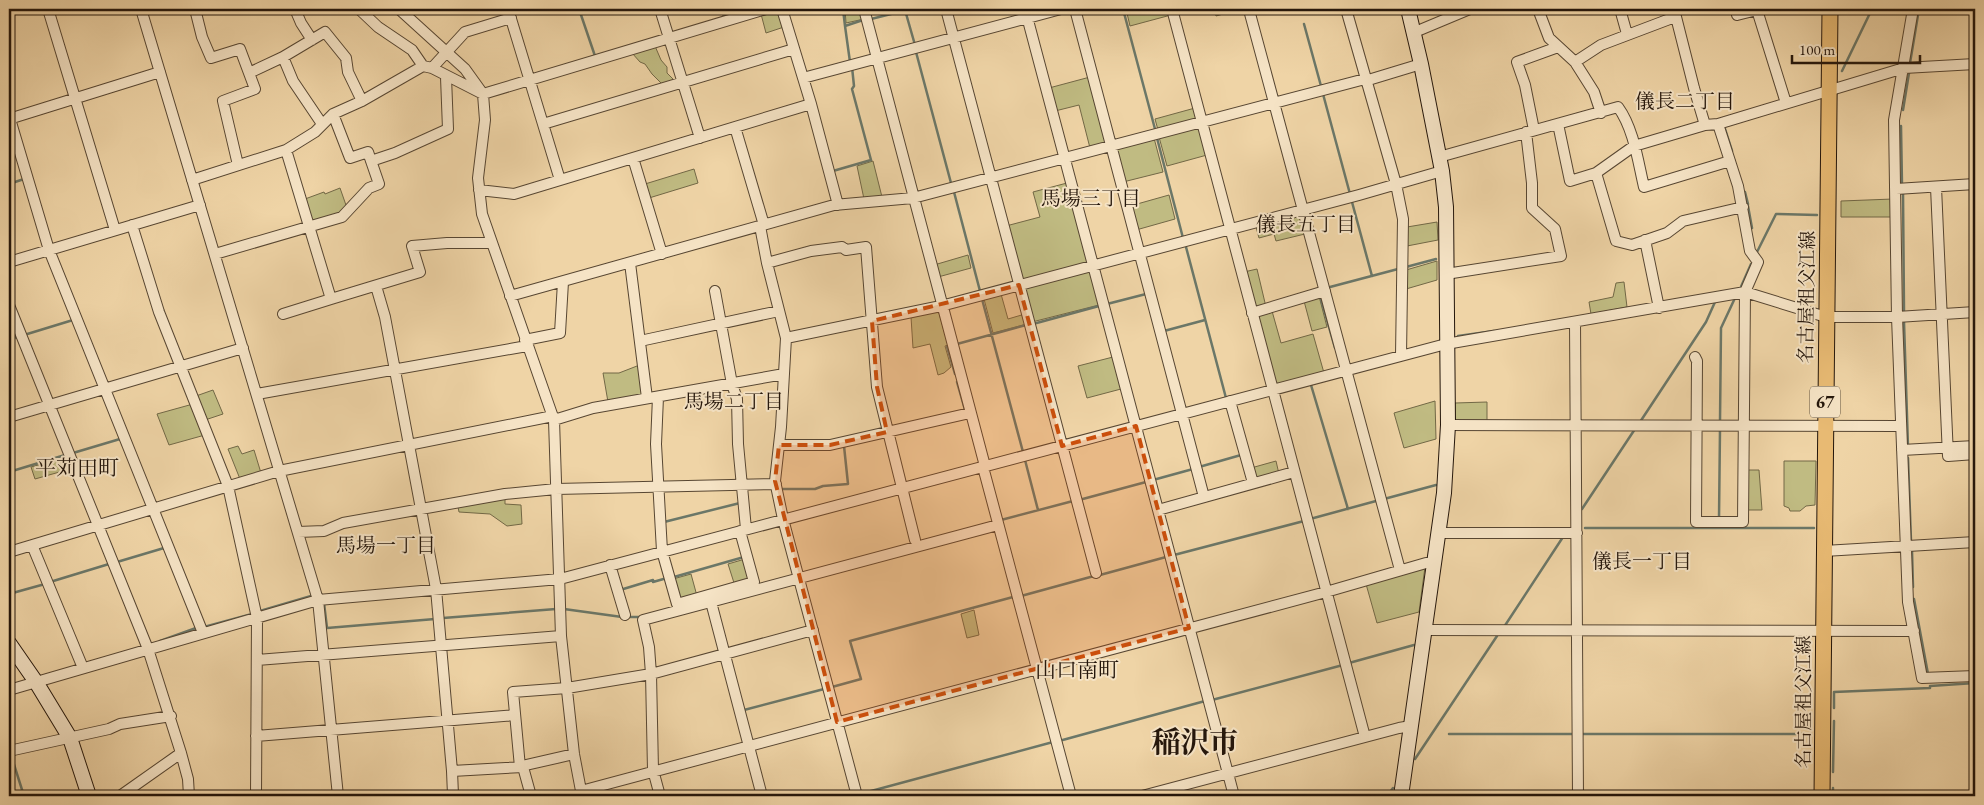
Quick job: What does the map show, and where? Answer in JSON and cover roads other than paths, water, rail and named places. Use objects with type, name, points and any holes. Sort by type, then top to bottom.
[{"type":"main road","name":"名古屋祖父江線","points":[[1822,796],[1830,9]]},
{"type":"street","points":[[48,9],[115,230]]},
{"type":"street","points":[[140,9],[318,600],[338,796]]},
{"type":"street","points":[[195,9],[202,37],[211,58],[240,49],[255,89],[222,101],[238,165]]},
{"type":"street","points":[[359,9],[378,28],[412,50],[428,67],[484,94],[766,9]]},
{"type":"street","points":[[399,9],[465,69],[484,94],[485,120],[478,178],[482,214],[553,418],[566,688],[574,754],[582,794],[653,770],[1326,592],[1426,563],[1434,563]]},
{"type":"street","points":[[660,9],[700,138]]},
{"type":"street","points":[[782,9],[811,104],[838,205]]},
{"type":"street","points":[[864,9],[998,525],[1071,796]]},
{"type":"street","points":[[946,9],[1096,573]]},
{"type":"street","points":[[803,78],[954,38],[1026,13],[1061,9]]},
{"type":"street","points":[[1075,9],[1204,497]]},
{"type":"street","points":[[1172,9],[1365,737]]},
{"type":"street","points":[[1252,9],[1249,10],[1400,570]]},
{"type":"street","points":[[1346,9],[1396,184],[1403,219],[1401,356]]},
{"type":"street","points":[[1401,796],[1439,533],[1444,493],[1448,425],[1446,207],[1442,171],[1415,32],[1408,9]]},
{"type":"street","points":[[1415,32],[1470,9]]},
{"type":"street","points":[[1538,9],[1549,38],[1575,62],[1594,92],[1601,112]]},
{"type":"street","points":[[1620,9],[1627,34]]},
{"type":"street","points":[[1736,9],[1737,15],[1757,10],[1786,103]]},
{"type":"street","points":[[1913,9],[1894,120],[1897,317],[1908,602],[1922,678],[1975,676]]},
{"type":"street","points":[[299,10],[301,23],[312,40]]},
{"type":"street","points":[[1026,13],[1234,796]]},
{"type":"street","points":[[1575,62],[1601,45],[1674,13],[1705,125]]},
{"type":"street","points":[[192,180],[286,150],[315,132],[333,114],[428,67],[447,52],[465,32],[509,14],[560,180]]},
{"type":"street","points":[[249,73],[284,58],[325,32],[346,58],[348,72],[362,101]]},
{"type":"street","points":[[1446,274],[1561,256],[1555,228],[1532,208],[1530,131],[1525,85],[1517,62],[1558,46]]},
{"type":"street","points":[[543,124],[794,49]]},
{"type":"street","points":[[284,58],[294,81],[322,124]]},
{"type":"street","points":[[510,296],[838,205],[913,198],[1421,64]]},
{"type":"street","points":[[1558,124],[1570,181],[1596,173],[1634,146],[1705,125],[1718,124],[1904,68],[1975,64]]},
{"type":"street","points":[[160,72],[10,116],[49,250],[203,633]]},
{"type":"street","points":[[371,161],[395,153],[448,129],[446,77]]},
{"type":"street","points":[[479,190],[514,194],[811,104]]},
{"type":"street","points":[[1439,156],[1618,107],[1623,114],[1634,146],[1644,187],[1730,162]]},
{"type":"street","points":[[215,254],[342,217],[369,188],[379,184],[368,152],[350,158],[333,114]]},
{"type":"street","points":[[1695,357],[1697,360],[1696,522],[1743,522],[1745,292],[1758,262],[1750,251],[1742,207],[1718,124]]},
{"type":"street","points":[[735,127],[762,226],[766,263],[786,338],[776,484],[783,519],[857,796]]},
{"type":"street","points":[[286,150],[331,299]]},
{"type":"street","points":[[632,158],[662,254]]},
{"type":"street","points":[[786,338],[941,306],[1140,254],[1442,171]]},
{"type":"street","points":[[1596,173],[1616,241],[1632,244],[1666,233],[1683,221],[1742,207]]},
{"type":"street","points":[[1896,189],[1975,184]]},
{"type":"street","points":[[1936,187],[1948,456],[1975,454]]},
{"type":"street","points":[[9,262],[200,205]]},
{"type":"street","points":[[132,225],[159,312],[228,486],[257,618],[256,796]]},
{"type":"street","points":[[1645,240],[1659,308]]},
{"type":"street","points":[[283,314],[420,272],[412,246],[447,243],[491,243]]},
{"type":"street","points":[[766,263],[811,251],[842,246],[846,250],[866,248],[877,387],[915,540]]},
{"type":"street","points":[[630,263],[648,398]]},
{"type":"street","points":[[257,394],[395,370],[526,343],[560,333],[563,282]]},
{"type":"street","points":[[376,286],[385,317],[436,590],[452,771],[453,795],[449,796]]},
{"type":"street","points":[[658,396],[656,444],[662,551],[677,604],[754,582],[743,530],[737,399],[732,384],[715,291]]},
{"type":"street","points":[[1252,313],[1325,291]]},
{"type":"street","points":[[9,690],[318,600],[560,579],[1446,344],[1745,292],[1826,317],[1897,317],[1975,312]]},
{"type":"street","points":[[9,305],[148,649],[171,716],[188,779],[189,796]]},
{"type":"street","points":[[640,341],[779,311]]},
{"type":"street","points":[[1575,322],[1578,796]]},
{"type":"street","points":[[9,417],[243,348]]},
{"type":"street","points":[[9,552],[280,471],[409,444],[553,418],[593,408],[784,374]]},
{"type":"street","points":[[1230,401],[1253,483]]},
{"type":"street","points":[[779,445],[830,445],[970,413]]},
{"type":"street","points":[[1448,425],[1901,426]]},
{"type":"street","points":[[1902,450],[1975,446]]},
{"type":"street","points":[[1158,510],[1294,472]]},
{"type":"street","points":[[298,532],[324,531],[343,523],[505,494],[556,489],[776,484]]},
{"type":"street","points":[[660,796],[653,770],[651,674],[649,647],[643,620],[998,525]]},
{"type":"street","points":[[1439,533],[1577,533]]},
{"type":"street","points":[[1824,551],[1975,542]]},
{"type":"street","points":[[32,545],[83,668]]},
{"type":"street","points":[[610,565],[625,615]]},
{"type":"street","points":[[711,602],[762,796]]},
{"type":"street","points":[[531,796],[522,767],[513,692],[566,688],[651,674],[813,630]]},
{"type":"street","points":[[1425,630],[1914,631]]},
{"type":"street","points":[[256,660],[562,636]]},
{"type":"street","points":[[9,643],[36,682],[70,738],[89,796]]},
{"type":"street","points":[[256,736],[515,715]]},
{"type":"street","points":[[9,752],[109,729],[120,724],[171,716]]},
{"type":"street","points":[[1142,796],[1411,726]]},
{"type":"street","points":[[120,796],[181,754]]},
{"type":"street","points":[[452,771],[522,767],[526,764],[574,754]]},
{"type":"waterway","points":[[579,9],[595,56]]},
{"type":"waterway","points":[[722,9],[724,17],[726,16]]},
{"type":"waterway","points":[[843,9],[845,26],[863,20]]},
{"type":"waterway","points":[[871,19],[911,9]]},
{"type":"waterway","points":[[1123,9],[1155,129]]},
{"type":"waterway","points":[[1842,71],[1872,9]]},
{"type":"waterway","points":[[1910,63],[1919,9]]},
{"type":"waterway","points":[[905,10],[915,45]]},
{"type":"waterway","points":[[1304,24],[1321,86]]},
{"type":"waterway","points":[[845,26],[850,62]]},
{"type":"waterway","points":[[916,52],[951,183]]},
{"type":"waterway","points":[[833,171],[871,160],[852,89],[854,86],[852,67]]},
{"type":"waterway","points":[[1903,110],[1909,73]]},
{"type":"waterway","points":[[1323,94],[1350,194]]},
{"type":"waterway","points":[[1901,126],[1902,185]]},
{"type":"waterway","points":[[1725,129],[1732,151]]},
{"type":"waterway","points":[[1157,138],[1183,238]]},
{"type":"waterway","points":[[9,184],[24,179]]},
{"type":"waterway","points":[[954,192],[980,291]]},
{"type":"waterway","points":[[1745,192],[1748,204]]},
{"type":"waterway","points":[[1903,193],[1904,311]]},
{"type":"waterway","points":[[1352,202],[1372,276]]},
{"type":"waterway","points":[[1748,206],[1752,228]]},
{"type":"waterway","points":[[1757,252],[1776,214],[1817,215]]},
{"type":"waterway","points":[[1186,247],[1226,398]]},
{"type":"waterway","points":[[1406,267],[1436,259]]},
{"type":"waterway","points":[[1740,289],[1751,264]]},
{"type":"waterway","points":[[1330,287],[1398,269]]},
{"type":"waterway","points":[[1107,304],[1146,294]]},
{"type":"waterway","points":[[1320,296],[1335,348]]},
{"type":"waterway","points":[[1720,421],[1721,328],[1735,298]]},
{"type":"waterway","points":[[982,299],[1023,452]]},
{"type":"waterway","points":[[1640,422],[1706,322],[1715,302]]},
{"type":"waterway","points":[[1033,324],[1099,306]]},
{"type":"waterway","points":[[24,335],[73,320]]},
{"type":"waterway","points":[[1164,331],[1205,320]]},
{"type":"waterway","points":[[1904,322],[1908,447]]},
{"type":"waterway","points":[[957,344],[1026,325]]},
{"type":"waterway","points":[[1458,336],[1494,331]]},
{"type":"waterway","points":[[9,339],[17,337]]},
{"type":"waterway","points":[[947,347],[955,374]]},
{"type":"waterway","points":[[957,382],[965,410]]},
{"type":"waterway","points":[[1312,384],[1348,509]]},
{"type":"waterway","points":[[1582,509],[1635,429]]},
{"type":"waterway","points":[[1719,519],[1720,429]]},
{"type":"waterway","points":[[73,453],[120,439]]},
{"type":"waterway","points":[[780,489],[815,489],[823,486],[848,484],[845,445]]},
{"type":"waterway","points":[[9,472],[65,455]]},
{"type":"waterway","points":[[1199,467],[1241,455]]},
{"type":"waterway","points":[[1908,458],[1911,541]]},
{"type":"waterway","points":[[1025,460],[1038,510]]},
{"type":"waterway","points":[[1153,480],[1193,469]]},
{"type":"waterway","points":[[1079,500],[1146,482]]},
{"type":"waterway","points":[[1384,499],[1436,485]]},
{"type":"waterway","points":[[1001,520],[1073,501]]},
{"type":"waterway","points":[[1310,519],[1376,501]]},
{"type":"waterway","points":[[664,522],[740,503]]},
{"type":"waterway","points":[[1174,555],[1304,521]]},
{"type":"waterway","points":[[1585,528],[1814,528]]},
{"type":"waterway","points":[[1504,627],[1563,537]]},
{"type":"waterway","points":[[117,562],[164,548]]},
{"type":"waterway","points":[[1912,551],[1913,587]]},
{"type":"waterway","points":[[674,577],[744,557]]},
{"type":"waterway","points":[[1100,575],[1166,557]]},
{"type":"waterway","points":[[50,582],[109,564]]},
{"type":"waterway","points":[[1021,596],[1094,576]]},
{"type":"waterway","points":[[620,590],[653,580],[653,582],[667,578]]},
{"type":"waterway","points":[[9,594],[45,584]]},
{"type":"waterway","points":[[260,611],[311,596]]},
{"type":"waterway","points":[[832,687],[861,679],[850,641],[1013,597]]},
{"type":"waterway","points":[[1914,599],[1928,674]]},
{"type":"waterway","points":[[324,603],[327,628],[435,619]]},
{"type":"waterway","points":[[443,618],[556,609]]},
{"type":"waterway","points":[[564,609],[622,617]]},
{"type":"waterway","points":[[204,627],[252,614]]},
{"type":"waterway","points":[[628,617],[641,617]]},
{"type":"waterway","points":[[160,641],[196,628]]},
{"type":"waterway","points":[[1415,759],[1497,636]]},
{"type":"waterway","points":[[1349,663],[1414,645]]},
{"type":"waterway","points":[[1212,700],[1343,665]]},
{"type":"waterway","points":[[1834,692],[1930,688],[1930,686],[1975,683]]},
{"type":"waterway","points":[[744,710],[824,689]]},
{"type":"waterway","points":[[1834,692],[1834,708]]},
{"type":"waterway","points":[[1059,741],[1205,701]]},
{"type":"waterway","points":[[1833,772],[1834,721]]},
{"type":"waterway","points":[[1449,734],[1574,734]]},
{"type":"waterway","points":[[1582,734],[1811,734]]},
{"type":"waterway","points":[[860,794],[1053,742]]},
{"type":"waterway","points":[[11,755],[24,796]]},
{"type":"waterway","points":[[1387,796],[1393,788]]},
{"type":"waterway","points":[[1833,788],[1833,796]]},
{"type":"district","name":"儀長二丁目","points":[[1685,101]]},
{"type":"district","name":"馬場三丁目","points":[[1091,198]]},
{"type":"district","name":"儀長五丁目","points":[[1306,224]]},
{"type":"district","name":"馬場二丁目","points":[[734,401]]},
{"type":"district","name":"平苅田町","points":[[77,468]]},
{"type":"district","name":"馬場一丁目","points":[[386,545]]},
{"type":"district","name":"儀長一丁目","points":[[1642,561]]},
{"type":"district","name":"山口南町","points":[[1077,670]]},
{"type":"district","name":"稲沢市","points":[[1195,742]]}]
